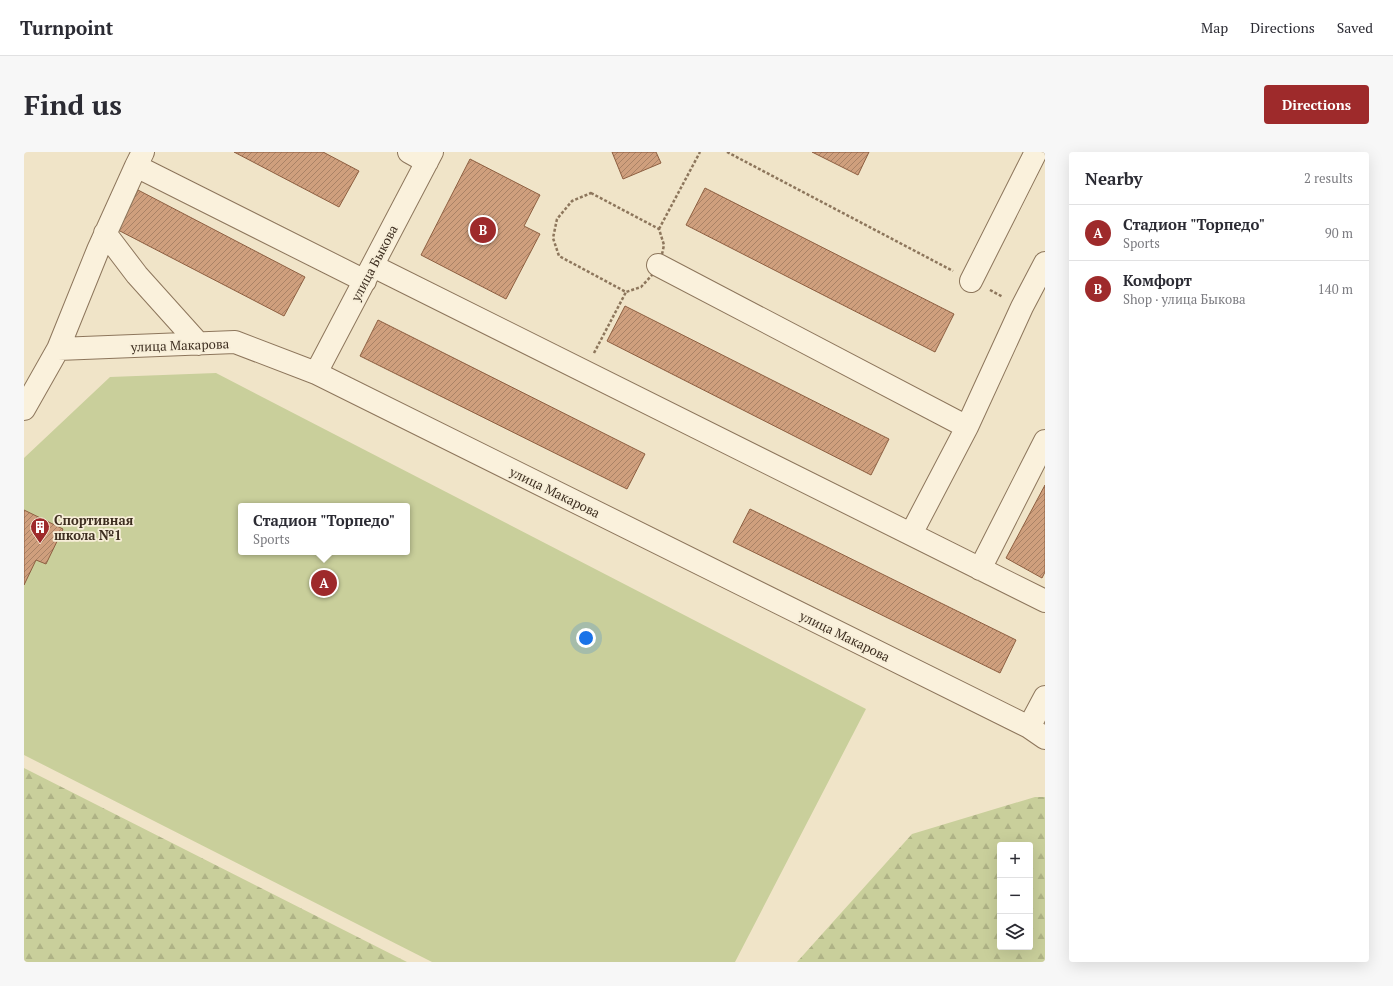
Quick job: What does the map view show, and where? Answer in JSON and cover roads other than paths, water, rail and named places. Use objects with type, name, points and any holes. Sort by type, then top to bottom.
[{"type":"street","points":[[971,280],[1036,152]]},
{"type":"street","name":"улица Быкова","points":[[316,373],[369,273],[423,155]]},
{"type":"street","points":[[24,409],[58,349],[105,233],[139,159],[369,273],[584,371],[1045,601]]},
{"type":"street","points":[[105,233],[137,275],[199,344]]},
{"type":"street","points":[[911,534],[967,426],[1022,307],[1045,263]]},
{"type":"street","points":[[658,266],[967,426]]},
{"type":"street","name":"улица Макарова","points":[[58,349],[235,342],[316,373],[1037,733]]},
{"type":"street","points":[[980,569],[1045,441]]},
{"type":"street","points":[[1037,733],[1045,697]]},
{"type":"place","name":"Комфорт","points":[[483,230]]},
{"type":"place","name":"Спортивная школа №1","points":[[40,544]]},
{"type":"place","name":"Стадион \"Торпедо\"","points":[[324,583]]}]
